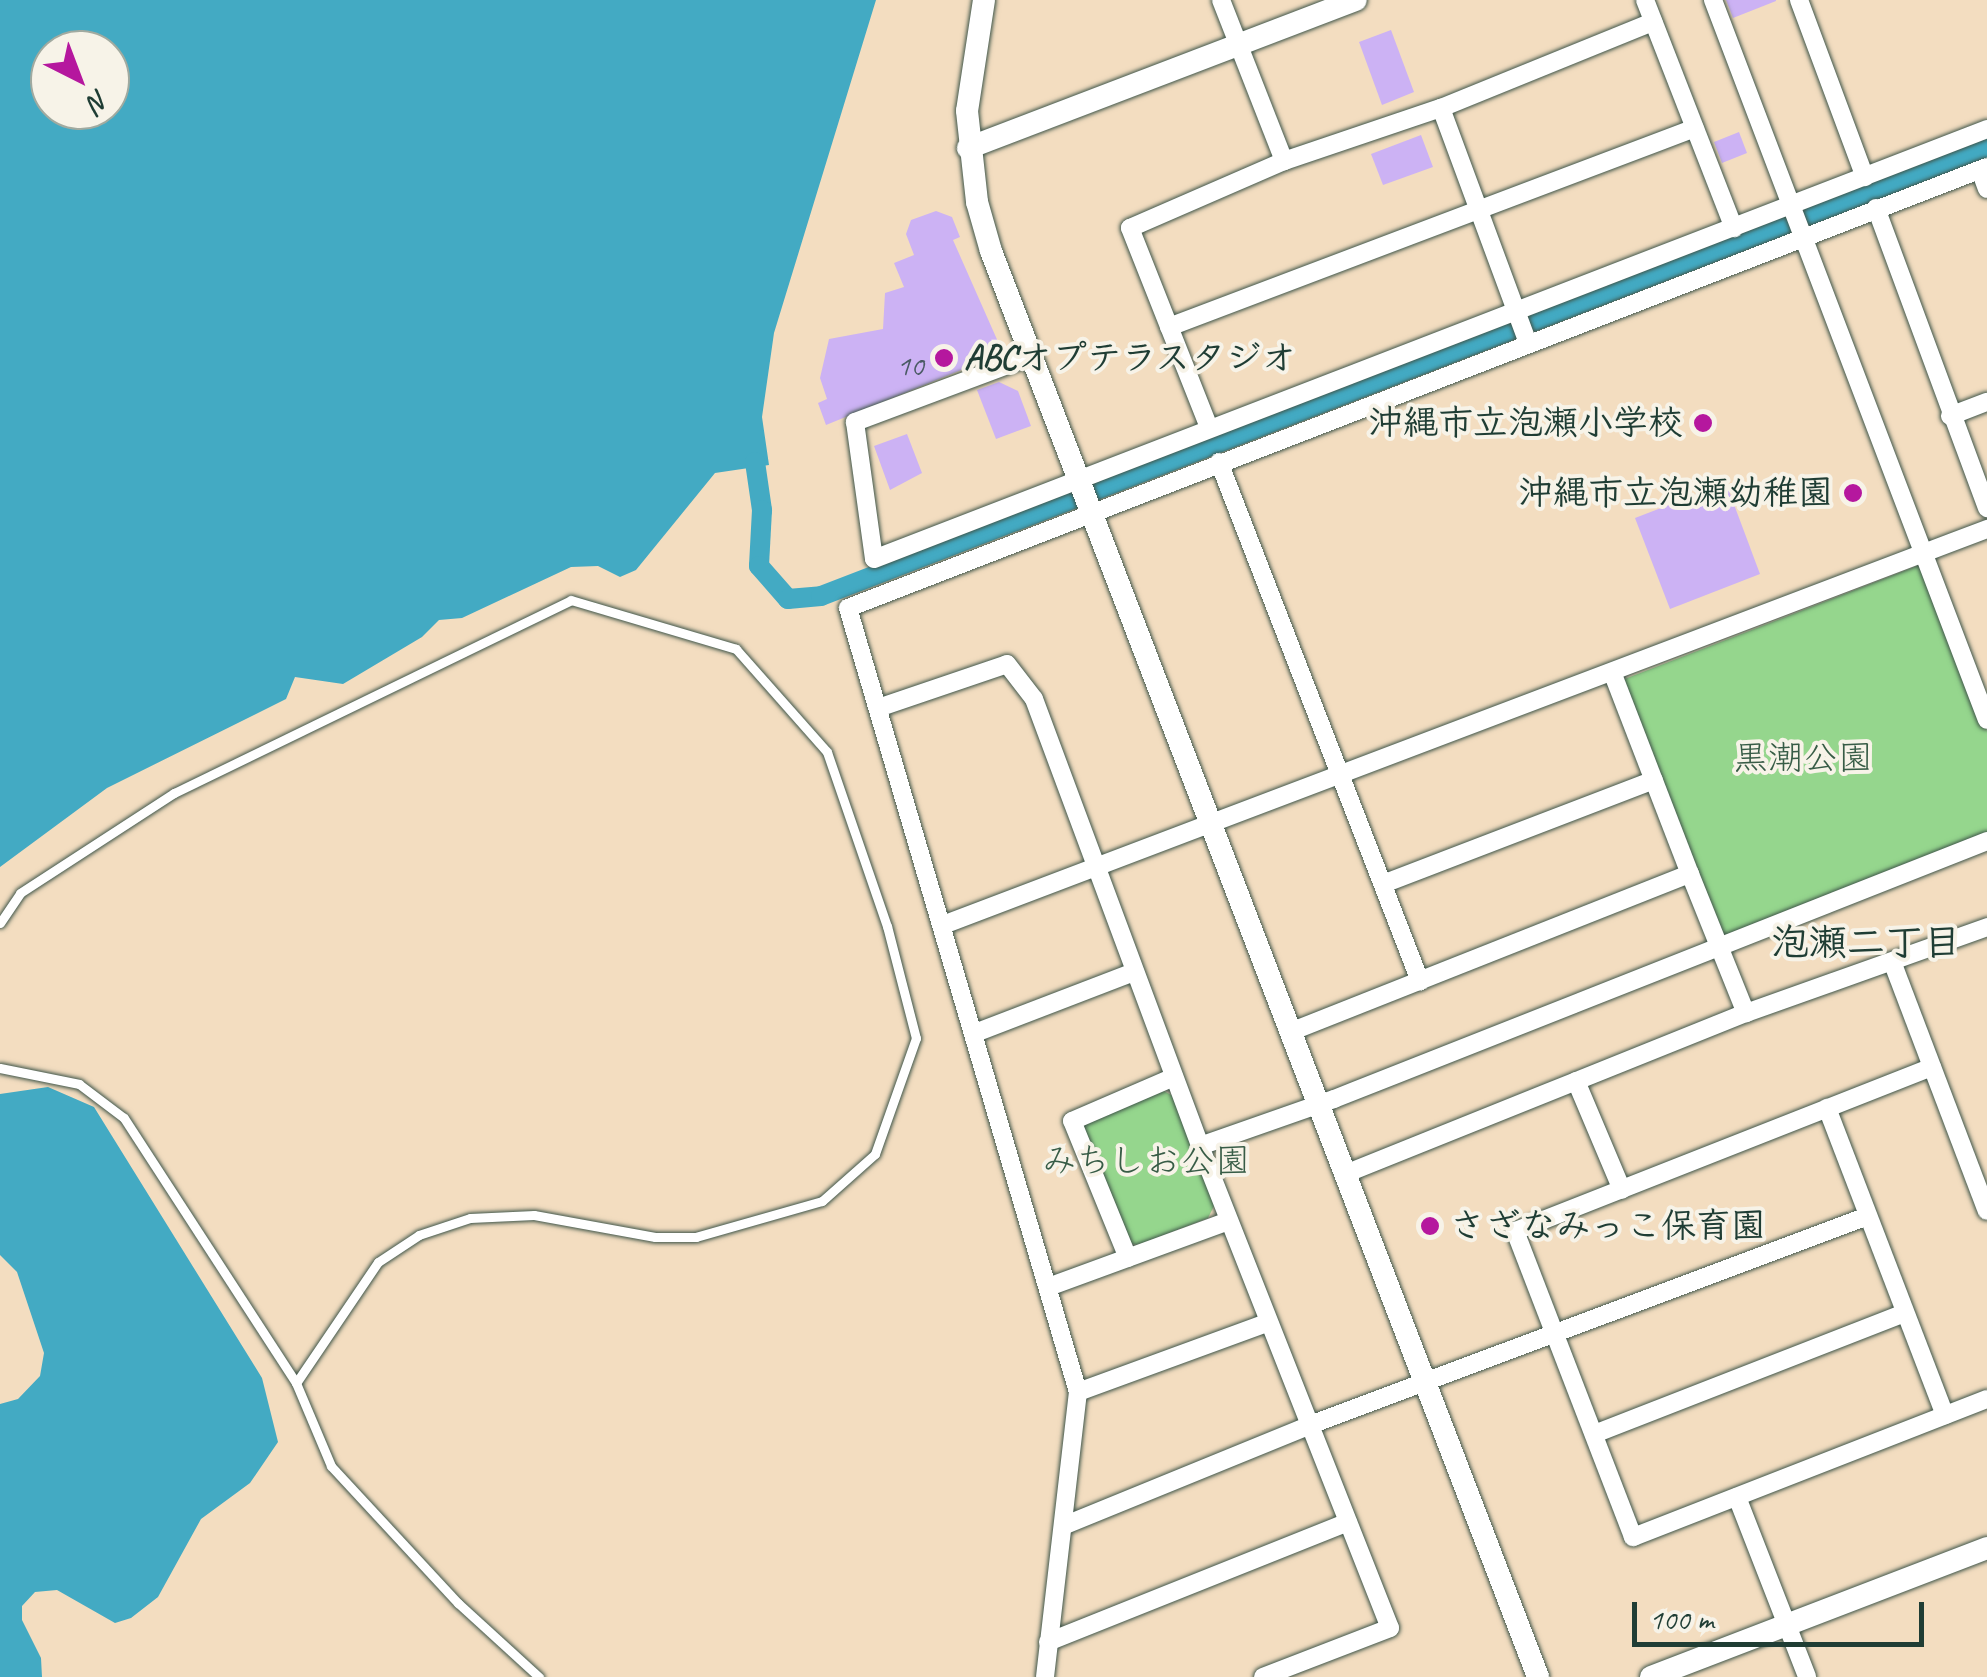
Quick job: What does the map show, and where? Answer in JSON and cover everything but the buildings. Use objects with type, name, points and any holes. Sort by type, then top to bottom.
[{"type":"street","points":[[984,0],[967,77],[968,148],[986,235],[1029,357],[1538,1677]]},
{"type":"street","points":[[1221,0],[1284,161]]},
{"type":"street","points":[[968,148],[1356,0]]},
{"type":"street","points":[[1645,0],[1734,228]]},
{"type":"street","points":[[1713,0],[1987,720]]},
{"type":"street","points":[[1798,0],[1864,178]]},
{"type":"street","points":[[1208,424],[1130,228],[1284,161],[1440,108],[1654,22]]},
{"type":"street","points":[[1440,108],[1528,343]]},
{"type":"street","points":[[1169,327],[1695,128]]},
{"type":"street","points":[[1045,1677],[1078,1392],[1051,1286],[848,608],[1083,496],[1208,424],[1987,130]]},
{"type":"street","points":[[1029,357],[855,422],[874,558],[1083,496],[1219,462],[1803,235],[1984,169],[1987,189]]},
{"type":"street","points":[[1876,208],[1987,508]]},
{"type":"street","points":[[1950,416],[1987,402]]},
{"type":"street","points":[[1219,462],[1420,981]]},
{"type":"street","points":[[943,925],[1987,529]]},
{"type":"street","points":[[878,708],[1008,664],[1034,699],[1200,1146],[1390,1628],[1272,1675]]},
{"type":"street","points":[[1613,674],[1746,1014]]},
{"type":"street","points":[[1382,884],[1654,780]]},
{"type":"street","points":[[1200,1146],[1318,1106],[1987,841]]},
{"type":"street","points":[[1290,1032],[1690,874]]},
{"type":"street","points":[[1344,1174],[1746,1014],[1987,927]]},
{"type":"street","points":[[1893,964],[1932,1068],[1980,1169],[1987,1211]]},
{"type":"street","points":[[975,1032],[1134,972]]},
{"type":"street","points":[[1932,1068],[1515,1231],[1633,1537],[1987,1399]]},
{"type":"street","points":[[1128,1258],[1072,1121],[1174,1077]]},
{"type":"street","points":[[1576,1082],[1622,1190]]},
{"type":"street","points":[[1827,1108],[1865,1218],[1945,1415]]},
{"type":"street","points":[[1063,1526],[1310,1425],[1426,1386],[1865,1218]]},
{"type":"street","points":[[1051,1286],[1229,1221]]},
{"type":"street","points":[[1594,1434],[1904,1313]]},
{"type":"street","points":[[1078,1392],[1269,1322]]},
{"type":"street","points":[[1737,1497],[1807,1677]]},
{"type":"street","points":[[1048,1642],[1348,1522]]},
{"type":"street","points":[[1651,1677],[1987,1548]]},
{"type":"lane","points":[[0,923],[20,893],[174,793],[571,600],[736,649],[827,752],[887,926],[916,1038],[875,1154],[822,1201],[696,1237],[655,1237],[534,1215],[470,1218],[420,1235],[378,1262],[296,1382]]},
{"type":"lane","points":[[0,1068],[79,1084],[124,1118],[296,1382],[331,1466],[358,1502],[539,1677]]},
{"type":"green space","name":"黒潮公園","points":[[1922,564],[1987,731],[1987,836],[1722,939],[1622,680]]},
{"type":"green space","name":"みちしお公園","points":[[1160,1089],[1175,1097],[1215,1204],[1208,1218],[1138,1245],[1126,1242],[1080,1131],[1087,1119]]},
{"type":"water","points":[[0,0],[876,0],[774,333],[762,417],[769,465],[715,473],[636,570],[620,577],[598,566],[571,567],[462,618],[439,620],[422,637],[343,684],[295,677],[286,699],[107,788],[0,867]]},
{"type":"water","points":[[48,1087],[94,1107],[262,1378],[278,1442],[250,1483],[201,1519],[158,1597],[131,1618],[115,1623],[57,1590],[35,1592],[22,1606],[22,1620],[41,1658],[42,1677],[0,1677],[0,1404],[18,1399],[40,1376],[44,1353],[17,1272],[0,1255],[0,1094]]},
{"type":"waterway","points":[[755,462],[762,510],[759,566],[788,599],[821,596],[1987,147]]},
{"type":"place","name":"ABCオプテラスタジオ","points":[[944,358]]},
{"type":"place","name":"沖縄市立泡瀬小学校","points":[[1703,423]]},
{"type":"place","name":"沖縄市立泡瀬幼稚園","points":[[1853,493]]},
{"type":"place","name":"さざなみっこ保育園","points":[[1430,1226]]},
{"type":"district","name":"泡瀬二丁目","points":[[1866,943]]}]
